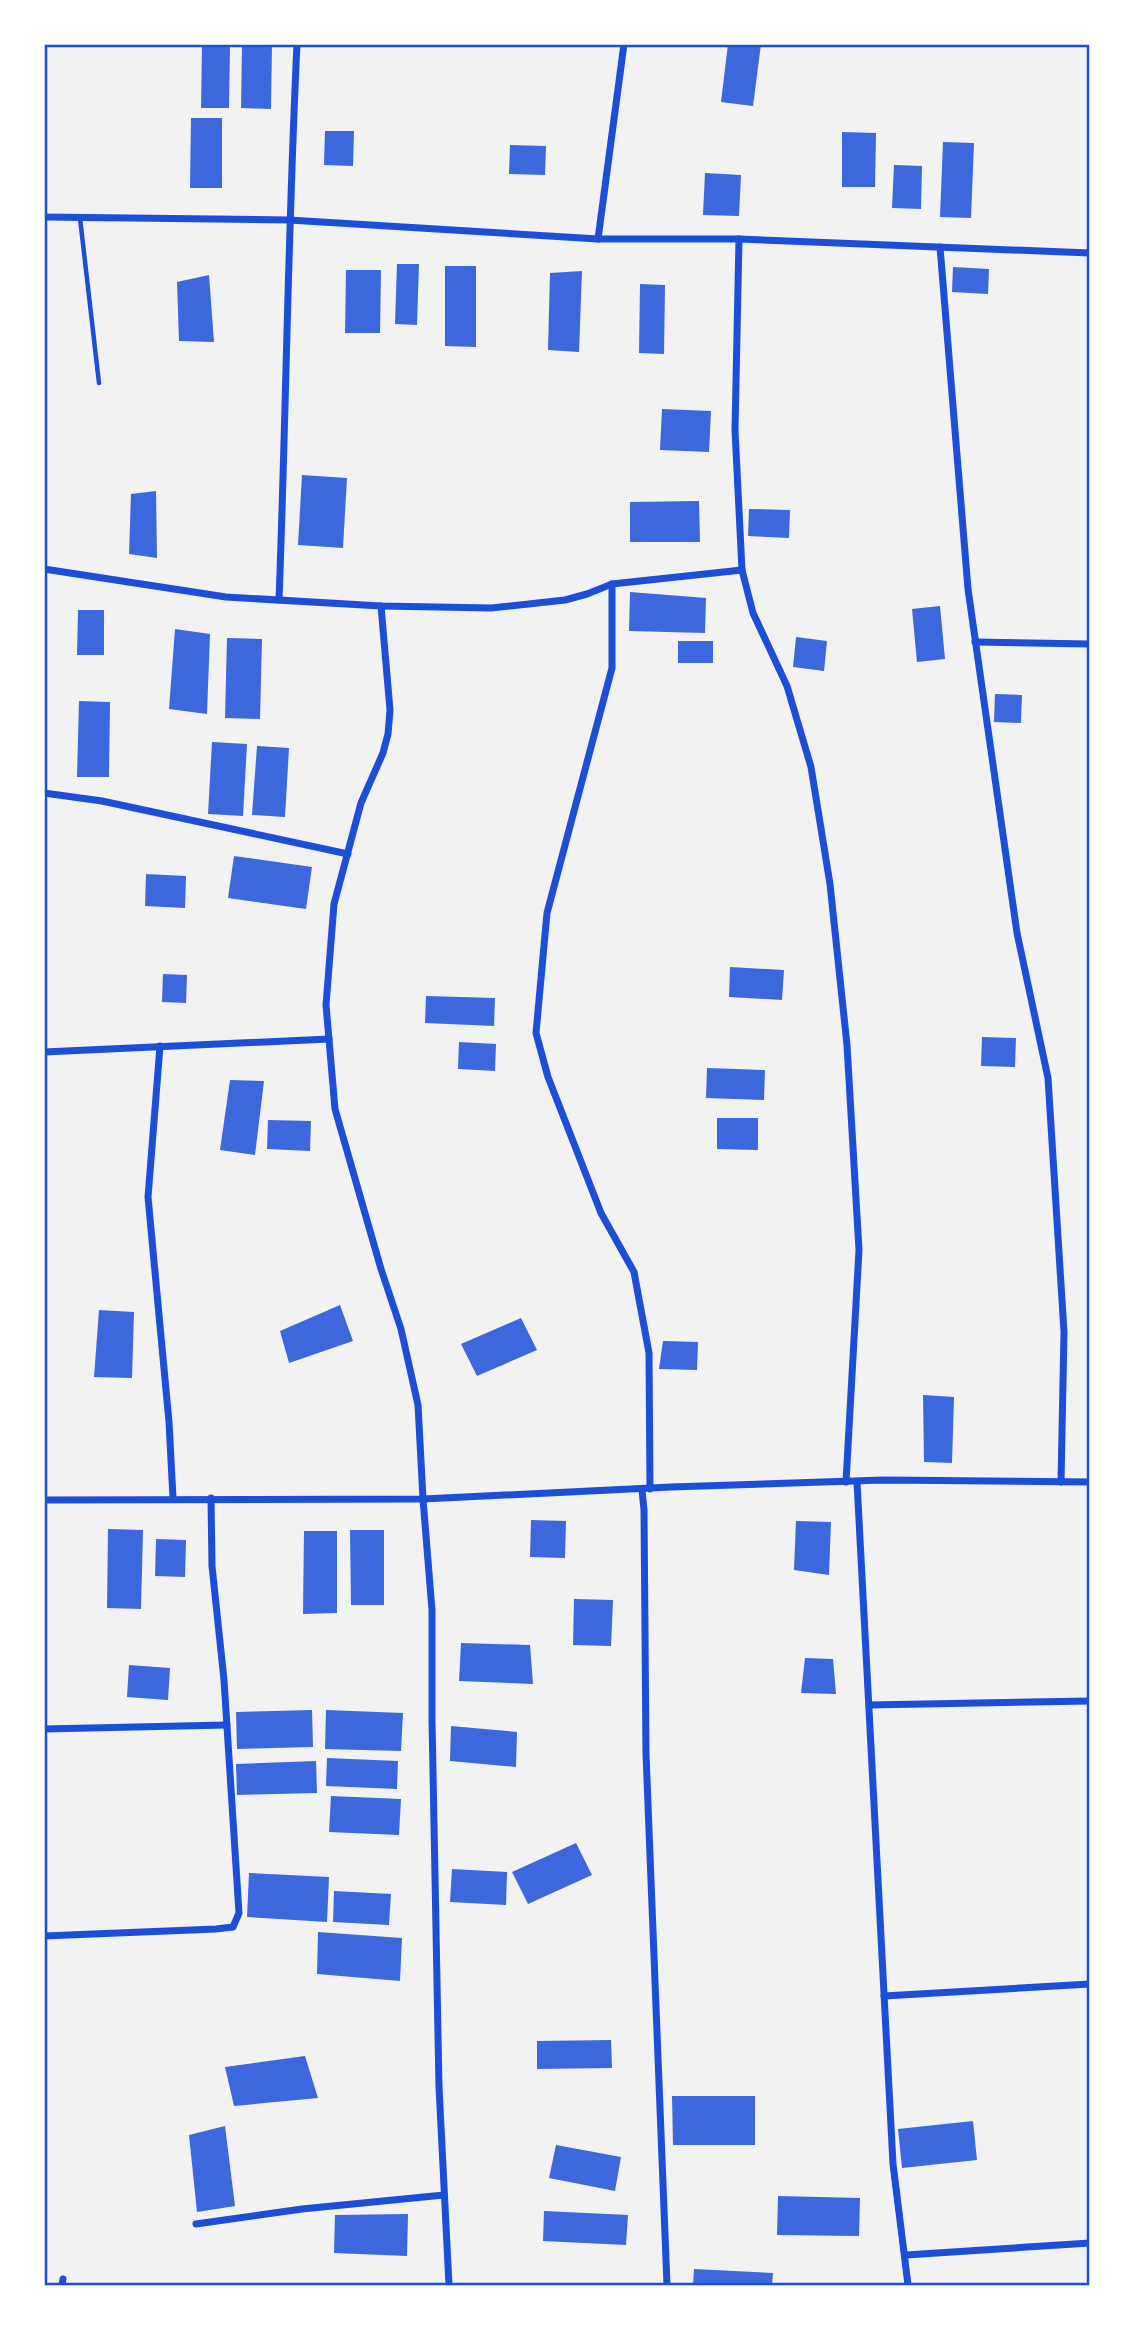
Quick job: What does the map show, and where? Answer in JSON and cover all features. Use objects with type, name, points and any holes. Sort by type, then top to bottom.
[{"type":"street","points":[[279,600],[287,396],[289,220],[297,44]]},
{"type":"street","points":[[598,239],[624,44]]},
{"type":"street","points":[[44,217],[289,220],[598,239],[739,239],[1090,253]]},
{"type":"street","points":[[739,239],[735,430],[742,570],[753,613],[788,685],[811,767],[831,897],[847,1045],[859,1250],[846,1482]]},
{"type":"street","points":[[940,247],[975,642],[1017,933],[1048,1078],[1064,1332],[1061,1482]]},
{"type":"street","points":[[44,569],[226,597],[381,606],[503,606],[565,600],[612,584],[742,570]]},
{"type":"street","points":[[612,584],[611,668],[547,913],[536,1033],[548,1077],[601,1213],[634,1272],[649,1353],[644,1510],[646,1754],[667,2285]]},
{"type":"street","points":[[381,606],[390,710],[388,734],[361,803],[334,904],[326,1005],[335,1109],[401,1329],[418,1405],[432,1610],[438,2073],[449,2285]]},
{"type":"street","points":[[975,642],[1090,643]]},
{"type":"street","points":[[44,793],[102,801],[348,854]]},
{"type":"street","points":[[44,1052],[329,1039]]},
{"type":"street","points":[[160,1046],[148,1197],[169,1422],[173,1499]]},
{"type":"street","points":[[44,1500],[423,1499],[883,1480],[1090,1482]]},
{"type":"street","points":[[857,1482],[893,2164],[908,2285]]},
{"type":"street","points":[[44,1936],[233,1927],[239,1913],[227,1725],[212,1566],[211,1498]]},
{"type":"street","points":[[869,1705],[1090,1701]]},
{"type":"street","points":[[44,1729],[227,1725]]},
{"type":"street","points":[[884,1996],[1090,1984]]},
{"type":"street","points":[[196,2224],[302,2209],[444,2195]]},
{"type":"street","points":[[906,2255],[1090,2243]]},
{"type":"lane","points":[[80,218],[99,383]]},
{"type":"building","points":[[202,44],[230,45],[229,108],[201,108]]},
{"type":"building","points":[[242,44],[272,44],[271,109],[241,108]]},
{"type":"building","points":[[728,44],[761,44],[753,106],[721,102]]},
{"type":"building","points":[[191,118],[222,118],[222,188],[190,188]]},
{"type":"building","points":[[325,131],[354,131],[353,166],[324,165]]},
{"type":"building","points":[[842,132],[876,133],[875,187],[842,187]]},
{"type":"building","points":[[943,142],[974,143],[971,218],[940,217]]},
{"type":"building","points":[[510,145],[546,146],[545,175],[509,174]]},
{"type":"building","points":[[894,165],[922,166],[921,209],[892,208]]},
{"type":"building","points":[[705,173],[741,175],[739,216],[703,215]]},
{"type":"building","points":[[397,264],[419,264],[417,325],[395,324]]},
{"type":"building","points":[[445,266],[476,266],[476,347],[445,346]]},
{"type":"building","points":[[953,267],[989,269],[988,294],[952,292]]},
{"type":"building","points":[[346,270],[381,270],[380,333],[345,333]]},
{"type":"building","points":[[582,271],[579,352],[548,350],[550,273]]},
{"type":"building","points":[[209,275],[214,342],[179,341],[177,282]]},
{"type":"building","points":[[640,284],[665,285],[664,354],[639,353]]},
{"type":"building","points":[[662,409],[711,411],[709,452],[660,450]]},
{"type":"building","points":[[302,475],[347,478],[343,548],[298,545]]},
{"type":"building","points":[[156,491],[157,558],[129,554],[131,494]]},
{"type":"building","points":[[699,501],[700,542],[630,542],[630,502]]},
{"type":"building","points":[[749,509],[790,510],[789,538],[748,536]]},
{"type":"building","points":[[630,592],[706,598],[705,633],[629,631]]},
{"type":"building","points":[[940,606],[945,659],[917,662],[912,609]]},
{"type":"building","points":[[78,610],[104,610],[104,655],[77,655]]},
{"type":"building","points":[[175,629],[210,634],[207,714],[169,709]]},
{"type":"building","points":[[796,637],[827,641],[824,671],[793,667]]},
{"type":"building","points":[[227,638],[262,639],[260,719],[225,718]]},
{"type":"building","points":[[678,641],[713,641],[713,663],[678,663]]},
{"type":"building","points":[[995,694],[1022,695],[1021,723],[994,722]]},
{"type":"building","points":[[79,701],[110,702],[109,777],[77,777]]},
{"type":"building","points":[[212,742],[247,744],[243,816],[208,814]]},
{"type":"building","points":[[257,746],[289,748],[285,817],[252,815]]},
{"type":"building","points":[[234,856],[312,867],[306,909],[228,898]]},
{"type":"building","points":[[146,874],[186,876],[185,908],[145,906]]},
{"type":"building","points":[[730,967],[784,970],[782,1000],[729,997]]},
{"type":"building","points":[[163,974],[187,975],[186,1003],[162,1002]]},
{"type":"building","points":[[426,996],[495,998],[494,1026],[425,1023]]},
{"type":"building","points":[[982,1037],[1016,1038],[1015,1067],[981,1066]]},
{"type":"building","points":[[459,1042],[496,1044],[495,1071],[458,1069]]},
{"type":"building","points":[[707,1068],[765,1070],[764,1100],[706,1098]]},
{"type":"building","points":[[230,1080],[264,1081],[255,1155],[220,1150]]},
{"type":"building","points":[[717,1118],[758,1118],[758,1150],[717,1149]]},
{"type":"building","points":[[268,1120],[311,1121],[310,1151],[267,1149]]},
{"type":"building","points":[[340,1305],[353,1341],[289,1363],[280,1331]]},
{"type":"building","points":[[99,1310],[134,1312],[132,1378],[94,1377]]},
{"type":"building","points":[[521,1318],[537,1350],[477,1376],[461,1344]]},
{"type":"building","points":[[663,1341],[698,1342],[697,1370],[659,1369]]},
{"type":"building","points":[[923,1395],[954,1397],[952,1463],[924,1462]]},
{"type":"building","points":[[531,1520],[566,1521],[565,1558],[530,1557]]},
{"type":"building","points":[[796,1521],[831,1522],[829,1575],[794,1570]]},
{"type":"building","points":[[108,1529],[143,1530],[141,1609],[107,1608]]},
{"type":"building","points":[[350,1530],[384,1530],[384,1605],[351,1605]]},
{"type":"building","points":[[304,1531],[337,1531],[337,1613],[303,1614]]},
{"type":"building","points":[[156,1539],[186,1540],[185,1577],[155,1576]]},
{"type":"building","points":[[574,1599],[613,1600],[611,1646],[573,1645]]},
{"type":"building","points":[[461,1643],[530,1645],[533,1684],[459,1681]]},
{"type":"building","points":[[805,1658],[833,1659],[836,1694],[801,1693]]},
{"type":"building","points":[[129,1665],[170,1668],[168,1700],[127,1697]]},
{"type":"building","points":[[312,1710],[313,1747],[237,1749],[236,1712]]},
{"type":"building","points":[[326,1710],[403,1713],[401,1751],[325,1749]]},
{"type":"building","points":[[451,1726],[517,1732],[516,1767],[450,1761]]},
{"type":"building","points":[[327,1758],[398,1761],[397,1789],[326,1786]]},
{"type":"building","points":[[316,1761],[317,1793],[237,1795],[236,1764]]},
{"type":"building","points":[[331,1796],[401,1799],[399,1835],[329,1832]]},
{"type":"building","points":[[576,1843],[592,1875],[528,1904],[512,1872]]},
{"type":"building","points":[[452,1869],[507,1872],[506,1905],[450,1902]]},
{"type":"building","points":[[249,1873],[329,1877],[327,1922],[247,1917]]},
{"type":"building","points":[[334,1891],[391,1894],[389,1925],[333,1922]]},
{"type":"building","points":[[318,1932],[402,1938],[400,1981],[317,1974]]},
{"type":"building","points":[[611,2040],[612,2068],[537,2069],[537,2041]]},
{"type":"building","points":[[305,2056],[318,2098],[234,2106],[225,2067]]},
{"type":"building","points":[[672,2096],[755,2096],[755,2145],[673,2145]]},
{"type":"building","points":[[973,2121],[977,2160],[902,2168],[898,2129]]},
{"type":"building","points":[[225,2126],[235,2206],[197,2212],[189,2135]]},
{"type":"building","points":[[556,2145],[621,2157],[615,2191],[549,2178]]},
{"type":"building","points":[[778,2196],[860,2198],[859,2236],[777,2235]]},
{"type":"building","points":[[544,2211],[628,2215],[626,2245],[543,2241]]},
{"type":"building","points":[[408,2214],[407,2256],[334,2253],[335,2215]]},
{"type":"building","points":[[694,2269],[773,2273],[772,2285],[693,2285]]}]
